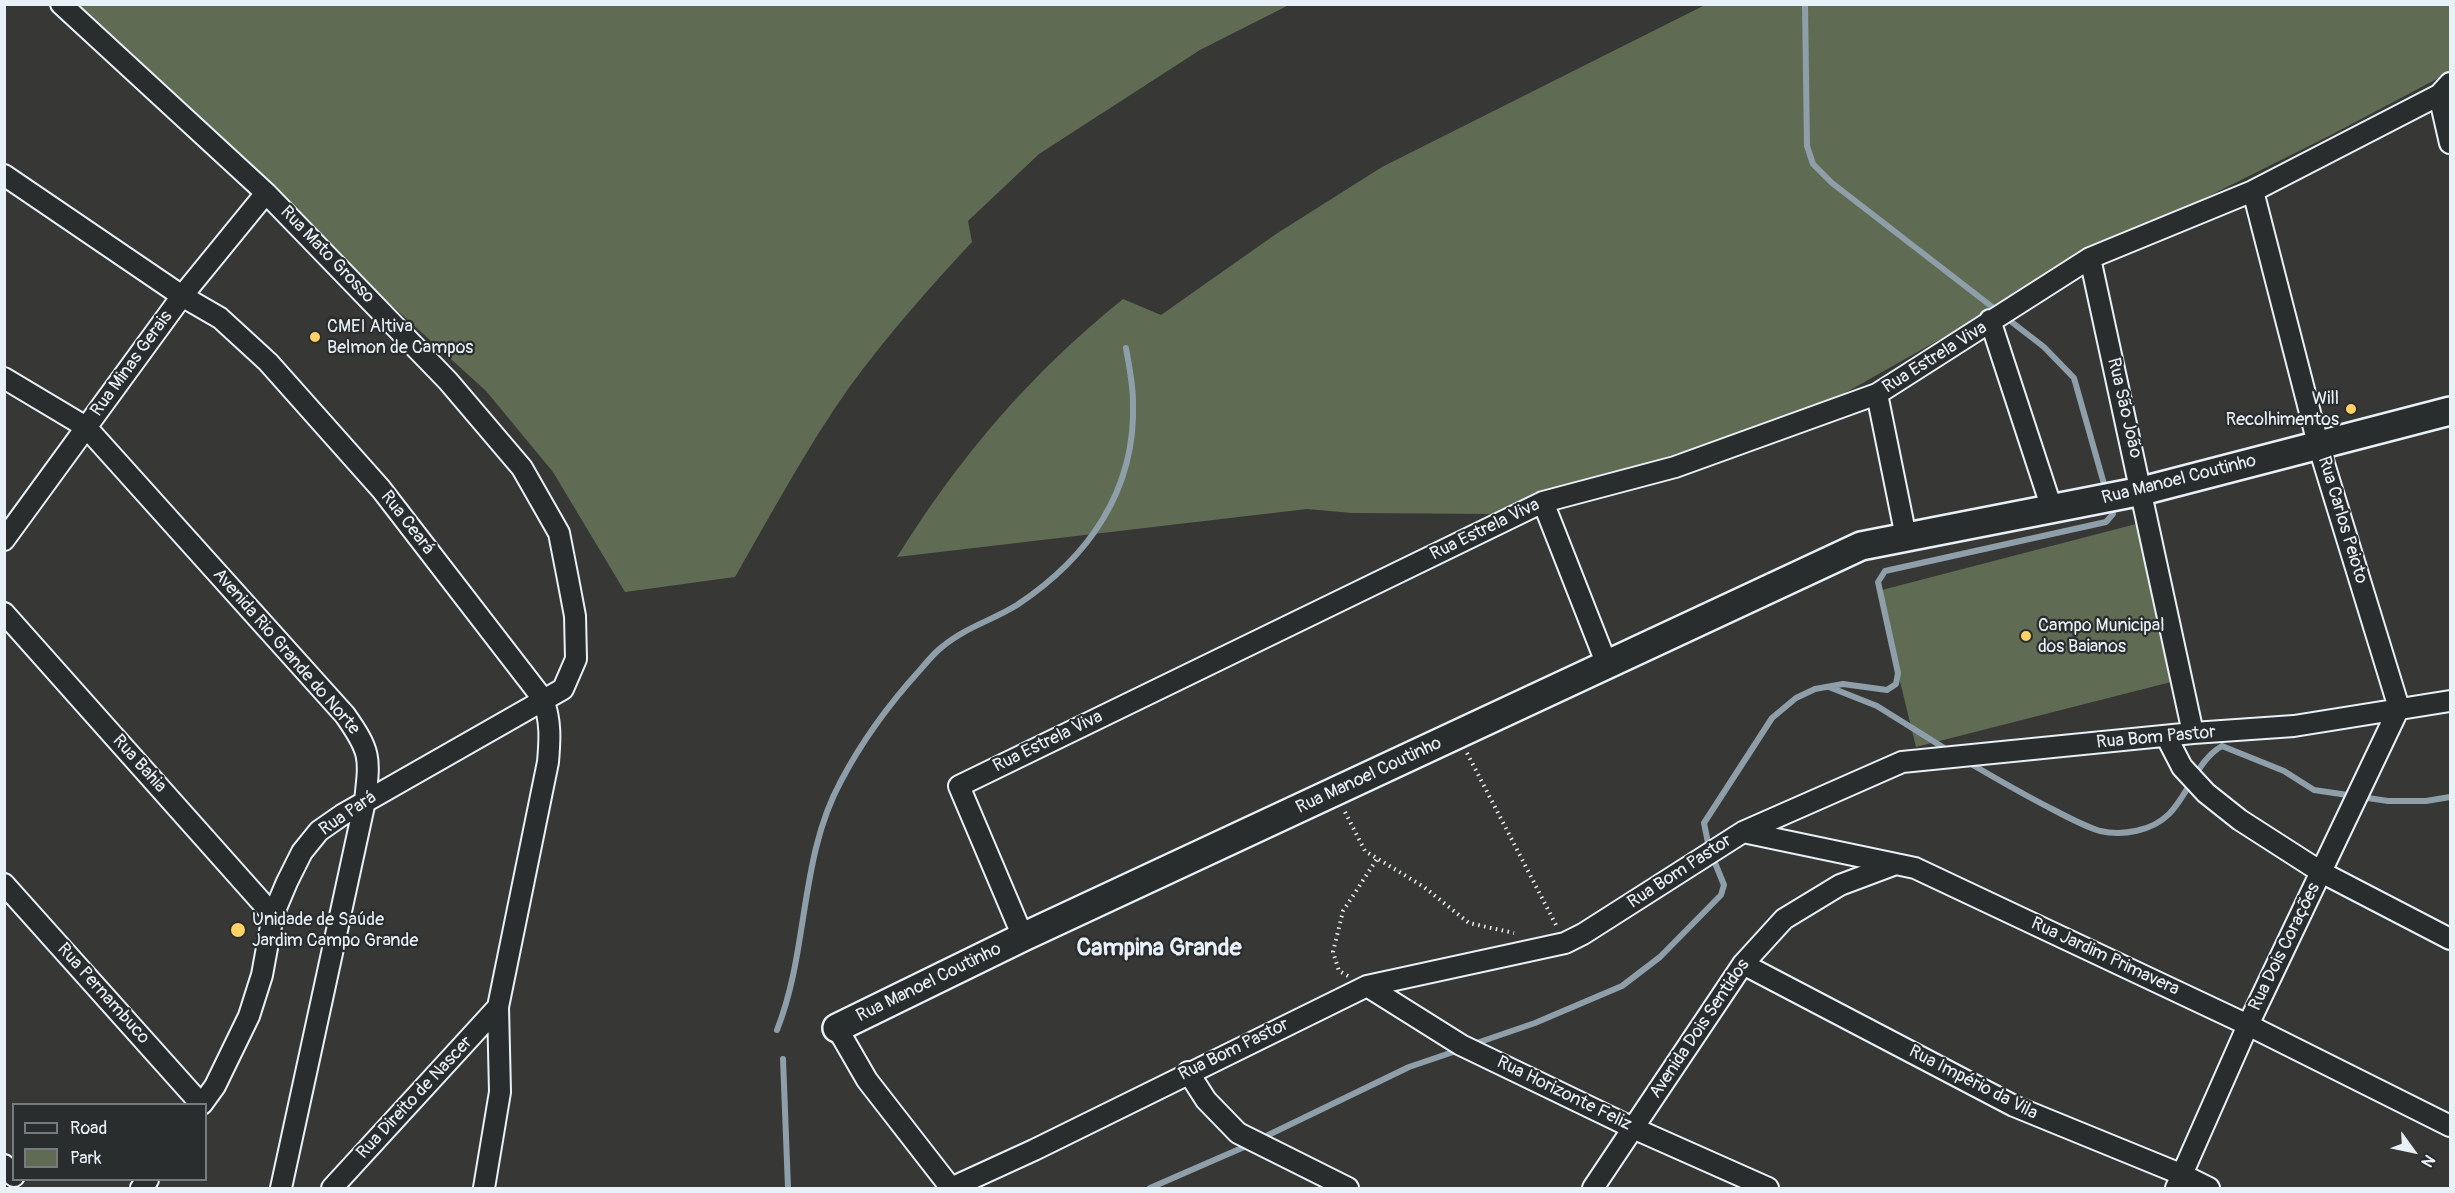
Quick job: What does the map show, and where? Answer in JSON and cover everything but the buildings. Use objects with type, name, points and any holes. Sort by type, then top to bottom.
[{"type":"street","name":"Rua Mato Grosso","points":[[61,4],[266,193],[448,381],[522,468],[560,533],[575,616],[576,659],[563,689],[543,699]]},
{"type":"street","points":[[1990,320],[2090,258],[2253,191],[2445,89],[2451,143]]},
{"type":"street","name":"Rua Ceará","points":[[4,175],[182,296],[220,318],[268,362],[381,489],[543,699],[549,716],[548,762],[498,1007],[500,1092],[484,1188]]},
{"type":"street","name":"Rua Carlos Peioto","points":[[2253,191],[2318,444],[2400,708]]},
{"type":"street","name":"Rua Minas Gerais","points":[[4,540],[182,296],[266,193]]},
{"type":"street","name":"Rua São João","points":[[2090,258],[2193,734]]},
{"type":"street","name":"Rua Estrela Viva","points":[[1023,938],[959,786],[1543,502],[1675,467],[1877,394],[1990,320],[2052,509]]},
{"type":"street","name":"Avenida Rio Grande do Norte","points":[[4,378],[86,427],[345,715],[364,741],[369,766],[365,801],[281,1188]]},
{"type":"street","points":[[1877,394],[1906,537]]},
{"type":"street","name":"Rua Manoel Coutinho","points":[[837,1028],[1350,784],[1861,546],[2142,491],[2451,411]]},
{"type":"street","points":[[1543,502],[1607,664]]},
{"type":"street","name":"Rua Bahia","points":[[4,613],[273,915]]},
{"type":"street","name":"Rua Pará","points":[[202,1103],[215,1086],[249,1016],[262,975],[273,915],[302,852],[327,826],[365,801],[543,699]]},
{"type":"street","name":"Rua Bom Pastor","points":[[951,1188],[1367,986],[1565,943],[1743,832],[1902,762],[2294,726],[2451,701]]},
{"type":"street","name":"Rua Dois Corações","points":[[2180,1181],[2248,1025],[2400,708]]},
{"type":"street","points":[[2166,736],[2182,767],[2206,793],[2240,820],[2321,872],[2451,939]]},
{"type":"street","name":"Rua Jardim Primavera","points":[[1743,832],[1915,868],[2248,1025],[2451,1126]]},
{"type":"street","name":"Avenida Dois Sentidos","points":[[1593,1188],[1743,964],[1784,920],[1840,885],[1896,864]]},
{"type":"street","name":"Rua Pernambuco","points":[[4,885],[200,1103]]},
{"type":"street","name":"Rua Império da Vila","points":[[1743,964],[2014,1106],[2180,1181],[2209,1188]]},
{"type":"street","name":"Rua Horizonte Feliz","points":[[1367,986],[1461,1045],[1633,1128],[1768,1188]]},
{"type":"street","name":"Rua Direito de Nascer","points":[[332,1188],[498,1007]]},
{"type":"street","points":[[837,1028],[867,1080],[951,1188]]},
{"type":"street","points":[[1188,1072],[1206,1100],[1239,1133],[1348,1188]]},
{"type":"path","points":[[1458,734],[1565,943]]},
{"type":"path","points":[[1350,784],[1345,813],[1365,851],[1424,887],[1469,923],[1523,935]]},
{"type":"path","points":[[1367,986],[1339,971],[1333,952],[1343,911],[1377,859]]},
{"type":"green space","points":[[61,5],[1289,5],[1200,50],[1039,154],[968,221],[972,242],[939,277],[848,389],[803,458],[735,577],[625,592],[553,472],[486,391]]},
{"type":"green space","points":[[1705,5],[2450,5],[2450,72],[2329,136],[2073,264],[1822,406],[1494,514],[1352,513],[1307,509],[897,557],[946,484],[999,418],[1057,357],[1123,299],[1161,315],[1276,234],[1382,167]]},
{"type":"green space","name":"Campo Municipal dos Baianos","points":[[2136,524],[2175,681],[1916,747],[1878,591]]},
{"type":"waterway","points":[[1805,4],[1807,146],[1813,164],[1832,183],[2044,347],[2074,378],[2106,491]]},
{"type":"waterway","points":[[777,1030],[795,968],[818,841],[828,810],[858,751],[898,696],[939,649],[951,640],[1017,605],[1042,586],[1066,566],[1086,544],[1103,519],[1126,465],[1132,434],[1133,395],[1126,348]]},
{"type":"waterway","points":[[1471,1045],[1535,1023],[1622,986],[1660,957],[1721,895],[1724,885],[1709,848],[1704,823],[1772,718],[1796,698],[1815,689],[1843,684],[1887,690],[1896,684],[1898,673],[1878,582],[1885,571],[2106,522],[2113,514],[2110,503]]},
{"type":"waterway","points":[[1829,687],[1877,706],[1949,751]]},
{"type":"waterway","points":[[1966,761],[2071,819],[2100,831],[2118,833],[2137,831],[2162,820],[2176,806],[2206,760],[2222,746],[2284,771],[2314,790],[2388,801],[2426,801],[2450,797]]},
{"type":"waterway","points":[[1260,1139],[1409,1067],[1459,1050]]},
{"type":"waterway","points":[[783,1059],[788,1188]]},
{"type":"waterway","points":[[1150,1188],[1251,1144]]},
{"type":"place","name":"CMEI Altiva Belmon de Campos","points":[[315,337]]},
{"type":"place","name":"Will Recolhimentos","points":[[2351,409]]},
{"type":"place","name":"Campo Municipal dos Baianos","points":[[2026,636]]},
{"type":"place","name":"Unidade de Saúde Jardim Campo Grande","points":[[238,930]]},
{"type":"district","name":"Campina Grande","points":[[1159,949]]}]
